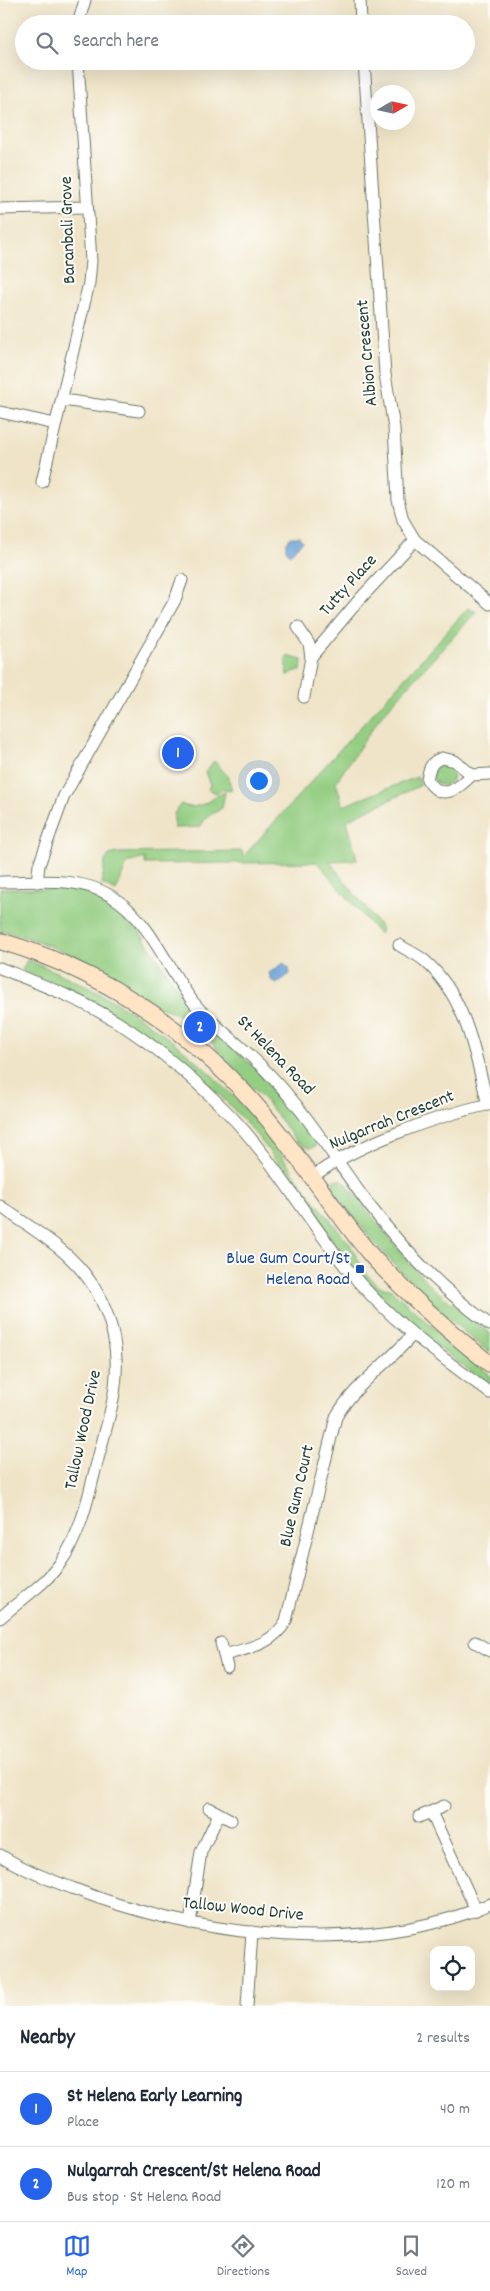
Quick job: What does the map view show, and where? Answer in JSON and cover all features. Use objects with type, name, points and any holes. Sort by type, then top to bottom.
[{"type":"main road","points":[[0,941],[54,959],[111,986],[166,1023],[195,1046],[242,1090],[268,1120],[372,1256],[434,1319],[490,1364]]},
{"type":"street","points":[[81,15],[85,0]]},
{"type":"street","points":[[360,0],[361,15]]},
{"type":"street","name":"Baranbali Grove","points":[[42,482],[90,283],[79,70]]},
{"type":"street","name":"Albion Crescent","points":[[365,70],[385,374],[394,428],[398,500],[402,520],[415,540],[490,604]]},
{"type":"street","points":[[0,209],[87,207]]},
{"type":"street","points":[[63,400],[139,411]]},
{"type":"street","points":[[0,412],[55,424]]},
{"type":"street","name":"Tutty Place","points":[[311,657],[359,600],[415,540]]},
{"type":"street","points":[[37,882],[39,865],[64,796],[172,606],[182,580]]},
{"type":"street","points":[[298,627],[309,644],[311,657],[304,697]]},
{"type":"street","points":[[472,775],[490,774]]},
{"type":"street","name":"St Helena Road","points":[[0,882],[75,883],[94,888],[113,897],[134,914],[193,1003],[280,1086],[316,1130],[370,1206],[407,1251],[448,1292],[490,1325]]},
{"type":"street","points":[[399,945],[424,960],[441,978],[457,1003],[470,1032],[489,1105]]},
{"type":"street","points":[[0,968],[70,997],[116,1021],[159,1051],[188,1075],[247,1134],[328,1243],[365,1289],[412,1334],[490,1393]]},
{"type":"street","name":"Nulgarrah Crescent","points":[[311,1178],[338,1160],[396,1134],[442,1118],[489,1105]]},
{"type":"street","name":"Tallow Wood Drive","points":[[0,1206],[62,1250],[91,1282],[105,1309],[111,1326],[116,1373],[110,1408],[76,1536],[53,1573],[0,1618]]},
{"type":"street","name":"Blue Gum Court","points":[[224,1655],[267,1642],[286,1621],[336,1417],[353,1394],[393,1357],[412,1334]]},
{"type":"street","points":[[475,1642],[489,1648]]},
{"type":"street","points":[[221,1643],[227,1667]]},
{"type":"street","points":[[418,1817],[444,1806]]},
{"type":"street","points":[[209,1808],[232,1820]]},
{"type":"street","points":[[431,1812],[476,1910]]},
{"type":"street","points":[[190,1923],[201,1852],[219,1814]]},
{"type":"street","name":"Tallow Wood Drive","points":[[0,1855],[39,1875],[105,1901],[162,1918],[252,1932],[316,1935],[375,1932],[427,1925],[490,1904]]},
{"type":"street","points":[[247,2006],[252,1932]]},
{"type":"green space","points":[[468,608],[476,612],[381,716],[336,782],[343,806],[417,777],[421,785],[347,820],[357,860],[329,861],[382,929],[379,934],[317,862],[145,864],[145,858],[127,863],[116,891],[102,884],[105,861],[109,855],[117,853],[242,851],[243,857]]},
{"type":"green space","points":[[287,656],[302,660],[301,671],[295,671],[287,676]]},
{"type":"green space","points":[[214,761],[227,775],[232,790],[224,789],[216,793],[208,789],[210,785],[205,772]]},
{"type":"green space","points":[[439,765],[447,765],[453,771],[453,779],[447,785],[439,785],[433,779],[433,771]]},
{"type":"green space","points":[[225,792],[222,808],[206,818],[200,827],[174,828],[174,814],[181,804],[193,807],[198,806]]},
{"type":"green space","points":[[0,888],[77,890],[99,896],[118,908],[135,925],[195,1014],[254,1067],[311,1133],[316,1140],[316,1146],[309,1148],[297,1142],[264,1099],[221,1056],[212,1042],[191,1021],[159,1007],[108,973],[84,960],[35,940],[0,930]]},
{"type":"green space","points":[[27,960],[94,990],[125,1008],[184,1050],[211,1074],[273,1143],[306,1190],[349,1243],[370,1278],[382,1287],[390,1289],[490,1375],[490,1386],[420,1331],[371,1286],[332,1240],[266,1147],[242,1118],[215,1091],[187,1066],[126,1022],[59,986],[24,972],[22,970]]},
{"type":"green space","points":[[334,1180],[345,1182],[411,1265],[434,1289],[490,1333],[490,1353],[426,1297],[386,1256],[333,1190],[332,1183]]},
{"type":"water","points":[[291,537],[299,537],[303,541],[290,554],[286,549],[286,543]]},
{"type":"water","points":[[284,963],[289,968],[290,974],[276,984],[271,980],[269,973]]},
{"type":"place","name":"St Helena Early Learning","points":[[178,753]]},
{"type":"place","name":"Nulgarrah Crescent/St Helena Road","points":[[200,1027]]},
{"type":"place","name":"Blue Gum Court/St Helena Road","points":[[360,1269]]}]
